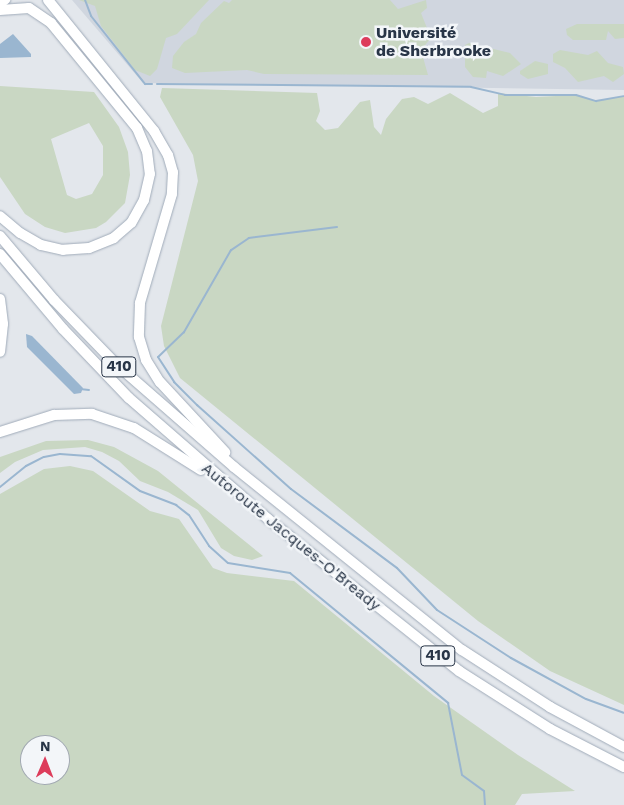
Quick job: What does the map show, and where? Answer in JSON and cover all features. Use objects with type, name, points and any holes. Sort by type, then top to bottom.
[{"type":"highway","points":[[48,0],[154,131],[167,152],[173,172],[172,194],[140,303],[140,340],[148,363],[163,385],[253,482]]},
{"type":"highway","points":[[0,10],[30,8],[50,21],[137,128],[147,151],[150,174],[143,204],[131,223],[114,238],[89,248],[71,250],[45,246],[23,235],[0,216]]},
{"type":"highway","name":"Autoroute Jacques-O'Bready","points":[[0,236],[50,296],[116,364],[253,482],[462,650],[585,727],[624,747]]},
{"type":"highway","name":"Autoroute Jacques-O'Bready","points":[[0,254],[105,373],[226,484],[459,671],[545,726],[624,768]]},
{"type":"highway","points":[[0,299],[3,324],[0,352]]},
{"type":"highway","points":[[0,432],[58,414],[100,416],[140,432],[226,484]]},
{"type":"highway","points":[[585,727],[624,740]]},
{"type":"main road","points":[[0,5],[6,0]]},
{"type":"shaded area","name":"Université de Sherbrooke","points":[[72,0],[624,0],[624,90],[143,83]]},
{"type":"green space","points":[[79,0],[209,0],[177,34],[166,38],[157,69],[150,76],[135,70],[101,26],[95,6]]},
{"type":"green space","points":[[232,0],[390,0],[398,9],[426,0],[427,8],[421,13],[431,38],[421,50],[428,75],[264,74],[247,70],[185,73],[172,68],[173,56],[184,42],[196,34],[201,23],[224,1],[229,3]]},
{"type":"green space","points":[[577,24],[624,24],[624,38],[615,39],[608,31],[606,40],[573,40],[567,35],[566,29]]},
{"type":"green space","points":[[469,43],[510,53],[521,64],[503,76],[487,71],[486,78],[473,77],[465,67],[465,45]]},
{"type":"green space","points":[[560,50],[588,55],[597,51],[608,63],[623,67],[624,74],[613,82],[604,76],[578,82],[565,68],[553,62],[553,54]]},
{"type":"green space","points":[[535,61],[548,64],[548,74],[528,79],[520,74],[520,71]]},
{"type":"green space","points":[[0,86],[94,92],[119,127],[128,152],[130,175],[125,203],[106,222],[96,228],[65,233],[45,227],[25,214],[0,177]],"holes":[[[89,123],[103,146],[103,175],[92,194],[76,199],[67,195],[51,139]]]},
{"type":"green space","points":[[162,88],[317,93],[320,111],[316,121],[325,130],[338,128],[360,102],[370,100],[374,127],[381,135],[386,119],[402,99],[414,97],[428,104],[450,93],[483,113],[498,106],[498,93],[536,97],[576,95],[596,101],[624,96],[624,705],[550,671],[478,621],[180,378],[164,346],[161,326],[198,181],[193,155],[160,97]]},
{"type":"green space","points":[[88,440],[114,447],[158,471],[263,556],[252,560],[234,556],[221,548],[198,510],[168,492],[140,481],[119,461],[102,452],[85,447],[43,450],[15,462],[0,473],[0,457],[46,441]]},
{"type":"green space","points":[[70,466],[93,471],[150,511],[179,519],[213,568],[227,573],[294,581],[434,696],[518,755],[575,791],[522,794],[515,805],[0,805],[0,494],[44,469]]},
{"type":"water","points":[[13,34],[31,54],[31,57],[0,58],[0,44]]},
{"type":"water","points":[[26,334],[32,336],[83,388],[81,393],[74,394],[27,347]]},
{"type":"waterway","points":[[85,0],[91,16],[145,84],[152,84]]},
{"type":"waterway","points":[[157,84],[471,87],[505,95],[576,95],[596,101],[624,96]]},
{"type":"waterway","points":[[337,227],[249,238],[231,250],[184,332],[158,357],[174,382],[197,405],[291,489],[397,568],[437,610],[511,658],[586,699],[624,713]]},
{"type":"waterway","points":[[80,389],[89,390]]},
{"type":"waterway","points":[[0,487],[26,466],[44,457],[60,454],[91,456],[140,491],[176,505],[189,515],[209,546],[228,563],[290,573],[448,703],[462,775],[484,791],[485,805]]},
{"type":"place","name":"Université de Sherbrooke","points":[[366,42]]}]
